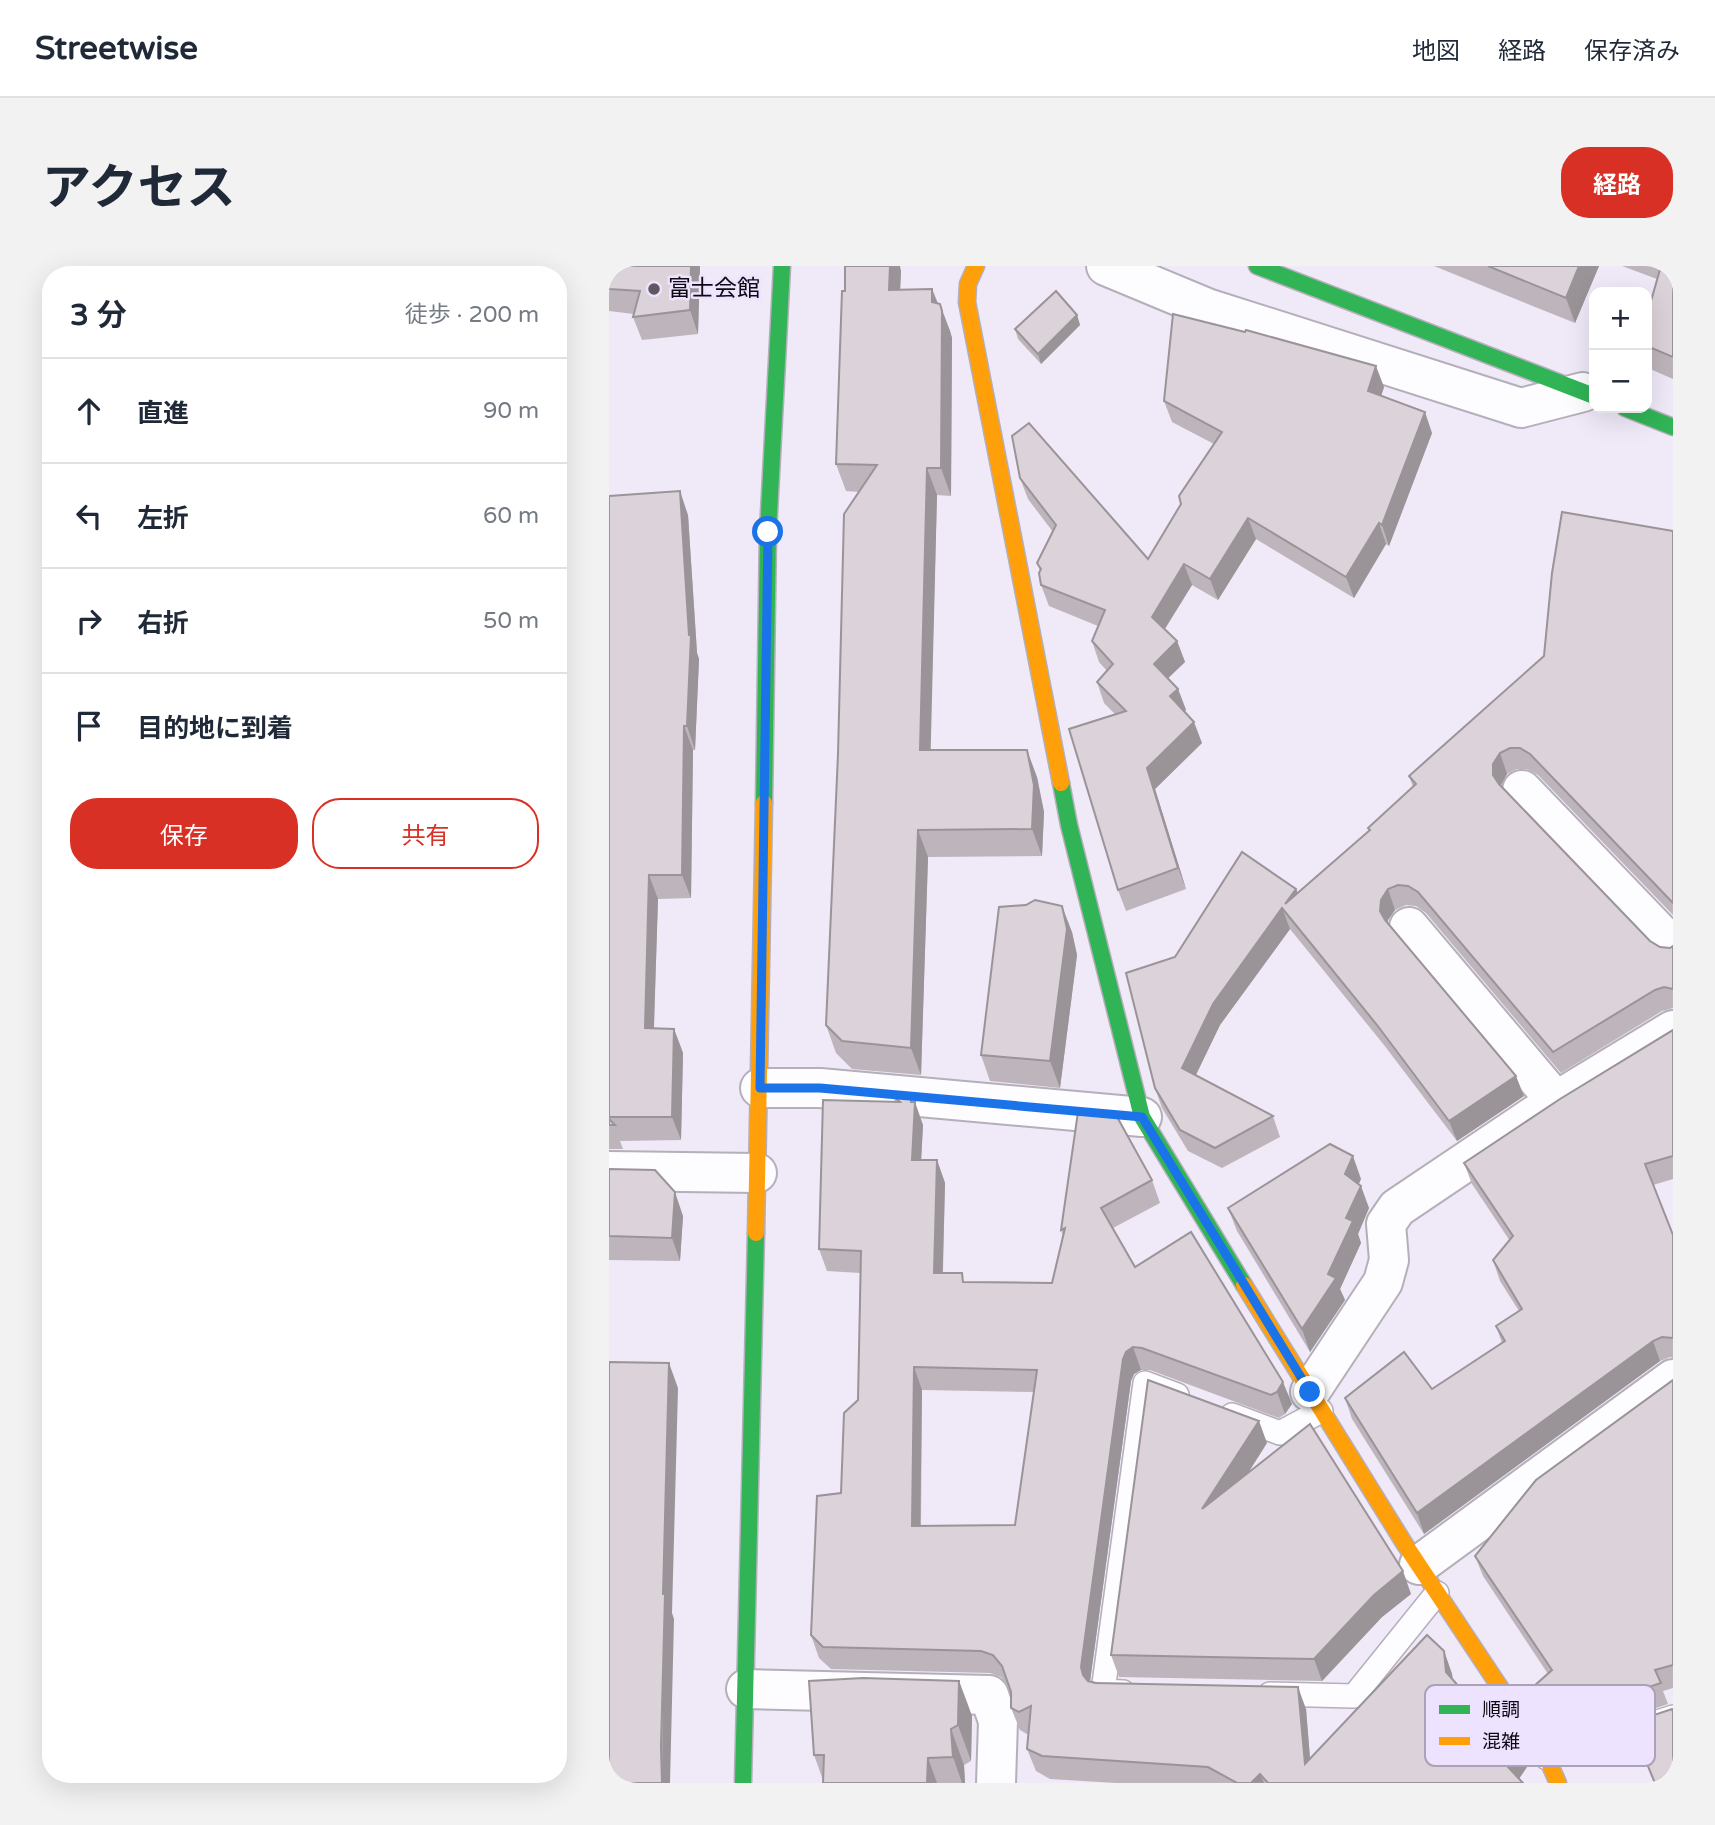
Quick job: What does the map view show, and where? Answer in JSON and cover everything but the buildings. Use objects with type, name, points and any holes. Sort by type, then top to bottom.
[{"type":"street","points":[[743,1783],[760,1088],[768,532],[782,266]]},
{"type":"street","points":[[976,266],[968,284],[967,302],[1048,718],[1069,825],[1142,1117],[1315,1401],[1498,1685]]},
{"type":"street","points":[[1106,266],[1207,308],[1521,408],[1589,394]]},
{"type":"street","points":[[1257,266],[1589,394]]},
{"type":"street","points":[[1638,413],[1673,427]]},
{"type":"street","points":[[1522,790],[1673,947]]},
{"type":"street","points":[[1409,928],[1556,1101]]},
{"type":"street","points":[[1315,1401],[1383,1282],[1389,1260],[1386,1224],[1397,1208],[1556,1101],[1673,1030]]},
{"type":"street","points":[[760,1088],[820,1088],[1142,1117]]},
{"type":"street","points":[[609,1171],[757,1173]]},
{"type":"street","points":[[1428,1579],[1673,1379]]},
{"type":"street","points":[[747,1689],[989,1695],[998,1721],[996,1783]]},
{"type":"street","points":[[1551,1766],[1558,1783]]},
{"type":"lane","points":[[1145,1692],[1103,1691],[1145,1383],[1280,1433],[1315,1401]]},
{"type":"lane","points":[[1242,1694],[1354,1696],[1428,1579]]},
{"type":"lane","points":[[1655,1723],[1673,1717]]},
{"type":"traffic: fast","points":[[764,803],[768,532],[782,266]]},
{"type":"traffic: fast","points":[[1257,266],[1589,394]]},
{"type":"traffic: fast","points":[[1638,413],[1673,427]]},
{"type":"traffic: fast","points":[[1061,783],[1069,825],[1142,1117],[1244,1285]]},
{"type":"traffic: fast","points":[[743,1783],[756,1233]]},
{"type":"traffic: slow","points":[[976,266],[968,284],[967,302],[1061,783]]},
{"type":"traffic: slow","points":[[756,1233],[764,803]]},
{"type":"traffic: slow","points":[[1244,1285],[1404,1543],[1498,1685]]},
{"type":"traffic: slow","points":[[1551,1766],[1558,1783]]},
{"type":"place","name":"富士会館","points":[[654,289]]},
{"type":"route","points":[[768,532],[760,1088],[820,1088],[1142,1117],[1310,1392]]}]
